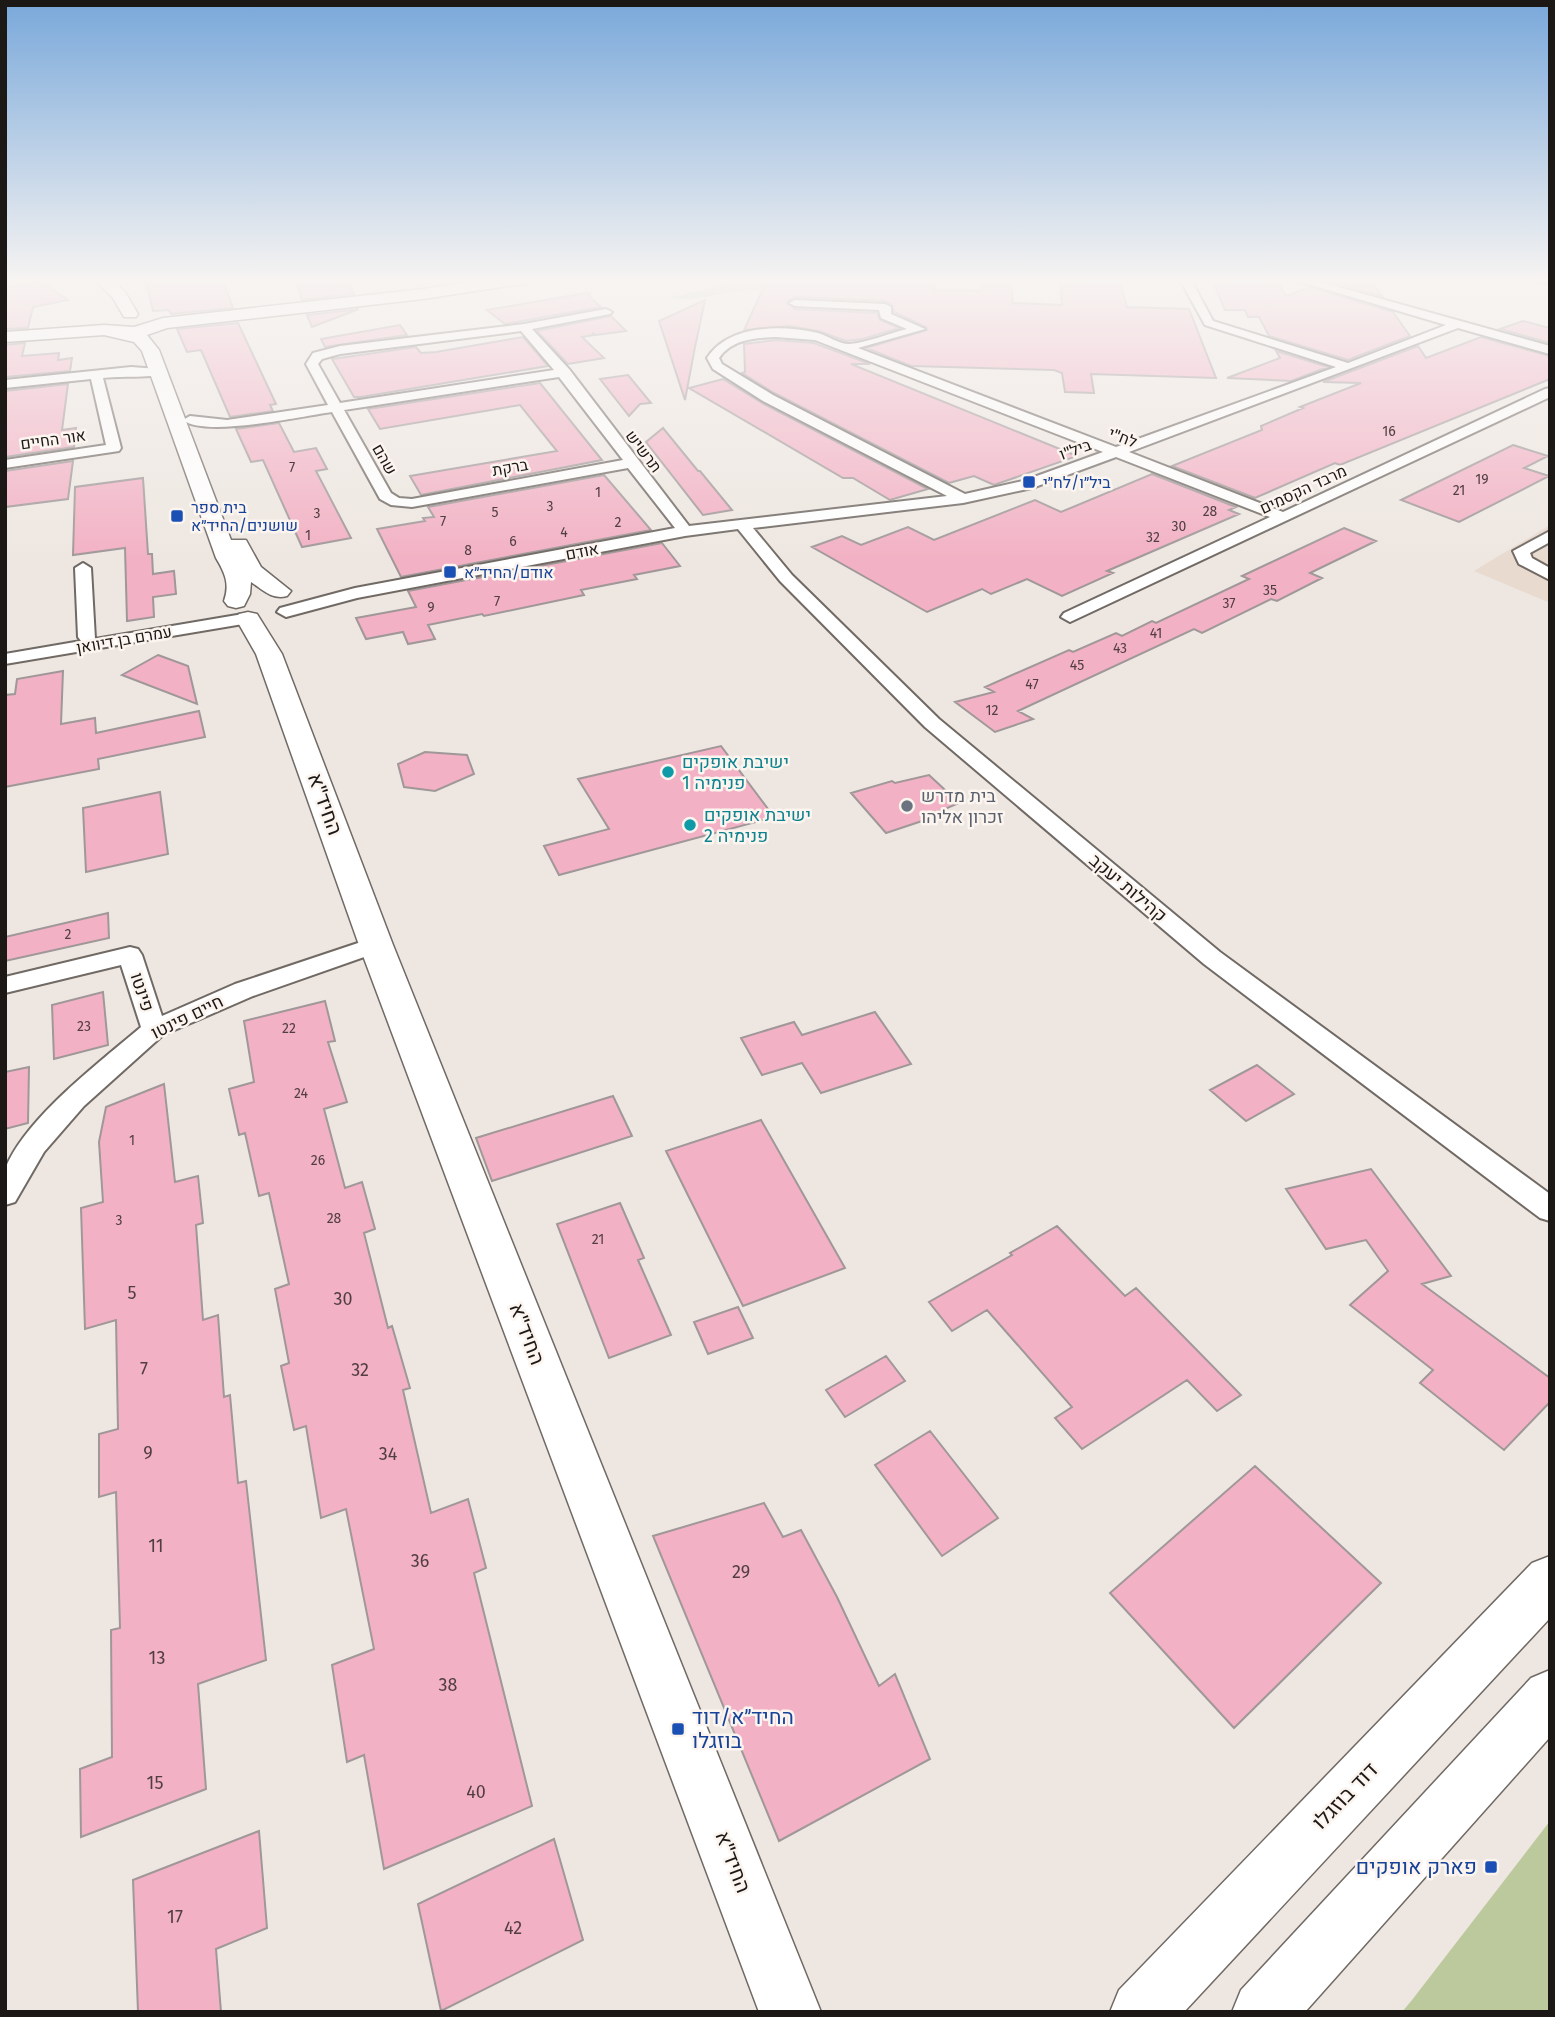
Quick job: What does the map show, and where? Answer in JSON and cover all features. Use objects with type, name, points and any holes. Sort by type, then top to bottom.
[{"type":"street","points":[[5,384],[112,372]]},
{"type":"street","name":"החיד\"א","points":[[158,372],[228,558],[239,578],[241,591],[263,612],[376,945],[790,2012]]},
{"type":"street","points":[[171,372],[246,563],[260,579],[263,612]]},
{"type":"street","name":"שהם","points":[[316,372],[385,496],[396,502]]},
{"type":"street","points":[[193,428],[564,372]]},
{"type":"street","name":"תרשיש","points":[[565,372],[630,463],[685,531]]},
{"type":"street","name":"לח\"י","points":[[727,372],[768,398],[963,499]]},
{"type":"street","name":"לח\"י","points":[[913,372],[1283,517]]},
{"type":"street","name":"ביל\"ו","points":[[685,531],[963,499],[1027,485],[1334,372]]},
{"type":"street","name":"אור החיים","points":[[5,464],[114,448],[96,374]]},
{"type":"street","name":"מרבד הקסמים","points":[[1070,617],[1550,392]]},
{"type":"street","name":"ברקת","points":[[396,502],[412,503],[630,463]]},
{"type":"street","name":"קהילות יעקב","points":[[742,524],[786,578],[932,723],[1212,958],[1550,1210]]},
{"type":"street","name":"אודם","points":[[263,612],[685,531]]},
{"type":"street","points":[[1544,573],[1525,561],[1521,551],[1550,536]]},
{"type":"street","name":"עמרם בן דיוואן","points":[[83,568],[87,637]]},
{"type":"street","name":"עמרם בן דיוואן","points":[[5,650],[197,617],[263,612]]},
{"type":"street","name":"עמרם בן דיוואן","points":[[5,659],[263,612]]},
{"type":"street","name":"חיים פינטו","points":[[5,1194],[34,1145],[75,1099],[154,1029],[244,990],[376,945]]},
{"type":"street","name":"פינטו","points":[[5,985],[130,955],[154,1029]]},
{"type":"street","points":[[5,1154],[34,1145]]},
{"type":"street","name":"דוד בוזגלו","points":[[1141,2012],[1550,1581]]},
{"type":"street","points":[[1263,2012],[1550,1697]]},
{"type":"shaded area","points":[[1550,525],[1550,603],[1474,571]]},
{"type":"green space","points":[[1550,1821],[1550,2012],[1402,2012],[1412,2000]]},
{"type":"building","points":[[5,372],[58,372],[5,377]]},
{"type":"building","points":[[211,372],[261,372],[276,404],[270,405],[273,411],[230,417]]},
{"type":"building","points":[[340,372],[511,372],[361,397],[354,397]]},
{"type":"building","points":[[676,372],[690,372],[685,400]]},
{"type":"building","points":[[871,372],[1077,456],[994,485],[974,476],[949,483],[774,393],[742,373]]},
{"type":"building","points":[[1060,372],[1214,372],[1216,378],[1091,374],[1094,393],[1065,392]]},
{"type":"building","points":[[1243,372],[1314,372],[1291,381],[1227,378]]},
{"type":"building","points":[[1349,372],[1550,372],[1550,379],[1340,465],[1335,463],[1255,498],[1172,466],[1262,430],[1261,426],[1303,408],[1300,407],[1361,383],[1323,382]]},
{"type":"building","points":[[628,375],[651,403],[640,404],[629,416],[600,379]]},
{"type":"building","points":[[723,379],[762,403],[928,489],[890,500],[853,478],[843,478],[689,388]]},
{"type":"building","points":[[540,383],[602,460],[421,495],[410,476],[557,451],[520,405],[380,429],[368,409]]},
{"type":"building","points":[[68,384],[62,430],[76,428],[74,447],[5,457],[5,391]]},
{"type":"building","points":[[279,423],[294,452],[316,448],[327,469],[316,471],[351,538],[302,547],[263,460],[251,462],[236,429]]},
{"type":"building","points":[[663,428],[732,510],[703,515],[646,442]]},
{"type":"building","points":[[1513,445],[1548,456],[1524,468],[1549,476],[1459,522],[1401,500]]},
{"type":"building","points":[[73,461],[68,499],[5,507],[5,471]]},
{"type":"building","points":[[1152,474],[1236,507],[1229,510],[1239,514],[1107,571],[1113,573],[1062,596],[1027,579],[991,594],[982,589],[927,612],[812,547],[842,536],[861,545],[908,527],[934,540],[1035,500],[1061,512]]},
{"type":"building","points":[[604,475],[651,530],[401,577],[377,529],[425,521],[423,518],[434,517],[428,507]]},
{"type":"building","points":[[143,478],[148,554],[152,554],[153,574],[174,571],[176,594],[153,597],[154,617],[127,621],[125,548],[73,555],[75,487]]},
{"type":"building","points":[[1344,528],[1376,541],[1310,573],[1322,578],[1277,601],[1271,599],[1202,633],[1194,629],[1018,711],[1033,719],[995,732],[955,702],[994,692],[985,687],[1069,650],[1073,652],[1116,633],[1122,636],[1152,621],[1156,623],[1249,579],[1242,576]]},
{"type":"building","points":[[662,543],[680,566],[634,575],[637,579],[581,590],[584,595],[428,625],[435,639],[408,644],[403,632],[366,639],[356,618],[416,607],[408,591]]},
{"type":"building","points":[[158,655],[188,666],[197,704],[122,675]]},
{"type":"building","points":[[63,671],[61,724],[95,718],[96,733],[199,711],[205,737],[98,759],[99,769],[5,787],[5,695],[15,694],[17,679]]},
{"type":"building","points":[[721,746],[774,817],[559,875],[544,846],[609,829],[578,779]]},
{"type":"building","points":[[425,752],[467,755],[474,774],[435,791],[404,787],[398,764]]},
{"type":"building","name":"בית מדרש זכרון אליהו","points":[[929,775],[959,803],[926,817],[928,819],[886,833],[851,793],[892,781],[895,783]]},
{"type":"building","points":[[160,792],[168,854],[86,872],[83,808]]},
{"type":"building","points":[[108,913],[109,938],[5,961],[5,937]]},
{"type":"building","points":[[103,992],[108,1045],[54,1059],[52,1005]]},
{"type":"building","points":[[325,1001],[335,1041],[328,1042],[347,1102],[324,1109],[345,1188],[362,1182],[375,1229],[364,1233],[388,1328],[392,1326],[410,1388],[403,1390],[431,1513],[468,1499],[486,1568],[474,1573],[532,1806],[384,1869],[364,1755],[347,1762],[332,1665],[374,1649],[346,1509],[321,1518],[306,1426],[294,1430],[281,1366],[289,1363],[275,1289],[289,1284],[269,1193],[259,1196],[245,1133],[239,1135],[229,1089],[254,1082],[244,1021]]},
{"type":"building","points":[[875,1012],[911,1064],[821,1093],[802,1063],[762,1075],[741,1038],[794,1022],[802,1035]]},
{"type":"building","points":[[1257,1065],[1294,1094],[1246,1121],[1210,1090]]},
{"type":"building","points":[[29,1067],[28,1123],[5,1129],[5,1072]]},
{"type":"building","points":[[164,1084],[175,1182],[198,1176],[203,1223],[196,1225],[203,1320],[218,1315],[224,1397],[230,1395],[238,1483],[246,1481],[266,1660],[198,1684],[206,1789],[81,1837],[80,1769],[112,1757],[111,1630],[120,1628],[116,1492],[99,1497],[99,1434],[118,1429],[116,1320],[85,1329],[81,1208],[103,1202],[99,1142],[106,1107]]},
{"type":"building","points":[[613,1096],[632,1136],[492,1181],[476,1138]]},
{"type":"building","points":[[761,1120],[845,1268],[743,1306],[666,1151]]},
{"type":"building","points":[[1371,1169],[1451,1276],[1422,1284],[1550,1378],[1550,1402],[1504,1450],[1420,1383],[1433,1370],[1350,1305],[1388,1271],[1366,1240],[1326,1249],[1286,1189]]},
{"type":"building","points":[[620,1203],[644,1258],[638,1260],[671,1335],[609,1358],[557,1224]]},
{"type":"building","points":[[1057,1226],[1125,1296],[1136,1288],[1241,1395],[1217,1411],[1187,1380],[1082,1449],[1055,1418],[1072,1407],[987,1310],[952,1331],[929,1302]]},
{"type":"building","points":[[738,1307],[753,1338],[708,1354],[694,1322]]},
{"type":"building","points":[[886,1356],[905,1381],[845,1417],[826,1390]]},
{"type":"building","points":[[930,1431],[998,1518],[942,1556],[875,1465]]},
{"type":"building","points":[[1255,1466],[1381,1583],[1234,1728],[1110,1593]]},
{"type":"building","points":[[764,1503],[783,1537],[801,1530],[837,1597],[879,1686],[895,1674],[930,1759],[779,1841],[653,1536]]},
{"type":"building","points":[[259,1831],[267,1928],[216,1949],[221,2012],[138,2012],[133,1880]]},
{"type":"building","points":[[554,1839],[583,1940],[441,2011],[418,1904]]},
{"type":"place","name":"ביל״ו/לח״י","points":[[1029,482]]},
{"type":"place","name":"בית ספר שושנים/החיד״א","points":[[177,516]]},
{"type":"place","name":"אודם/החיד״א","points":[[450,572]]},
{"type":"place","name":"ישיבת אופקים פנימיה 1","points":[[668,772]]},
{"type":"place","name":"בית מדרש זכרון אליהו","points":[[907,806]]},
{"type":"place","name":"ישיבת אופקים פנימיה 2","points":[[690,825]]},
{"type":"place","name":"החיד״א/דוד בוזגלו","points":[[678,1729]]},
{"type":"place","name":"פארק אופקים","points":[[1491,1867]]}]
